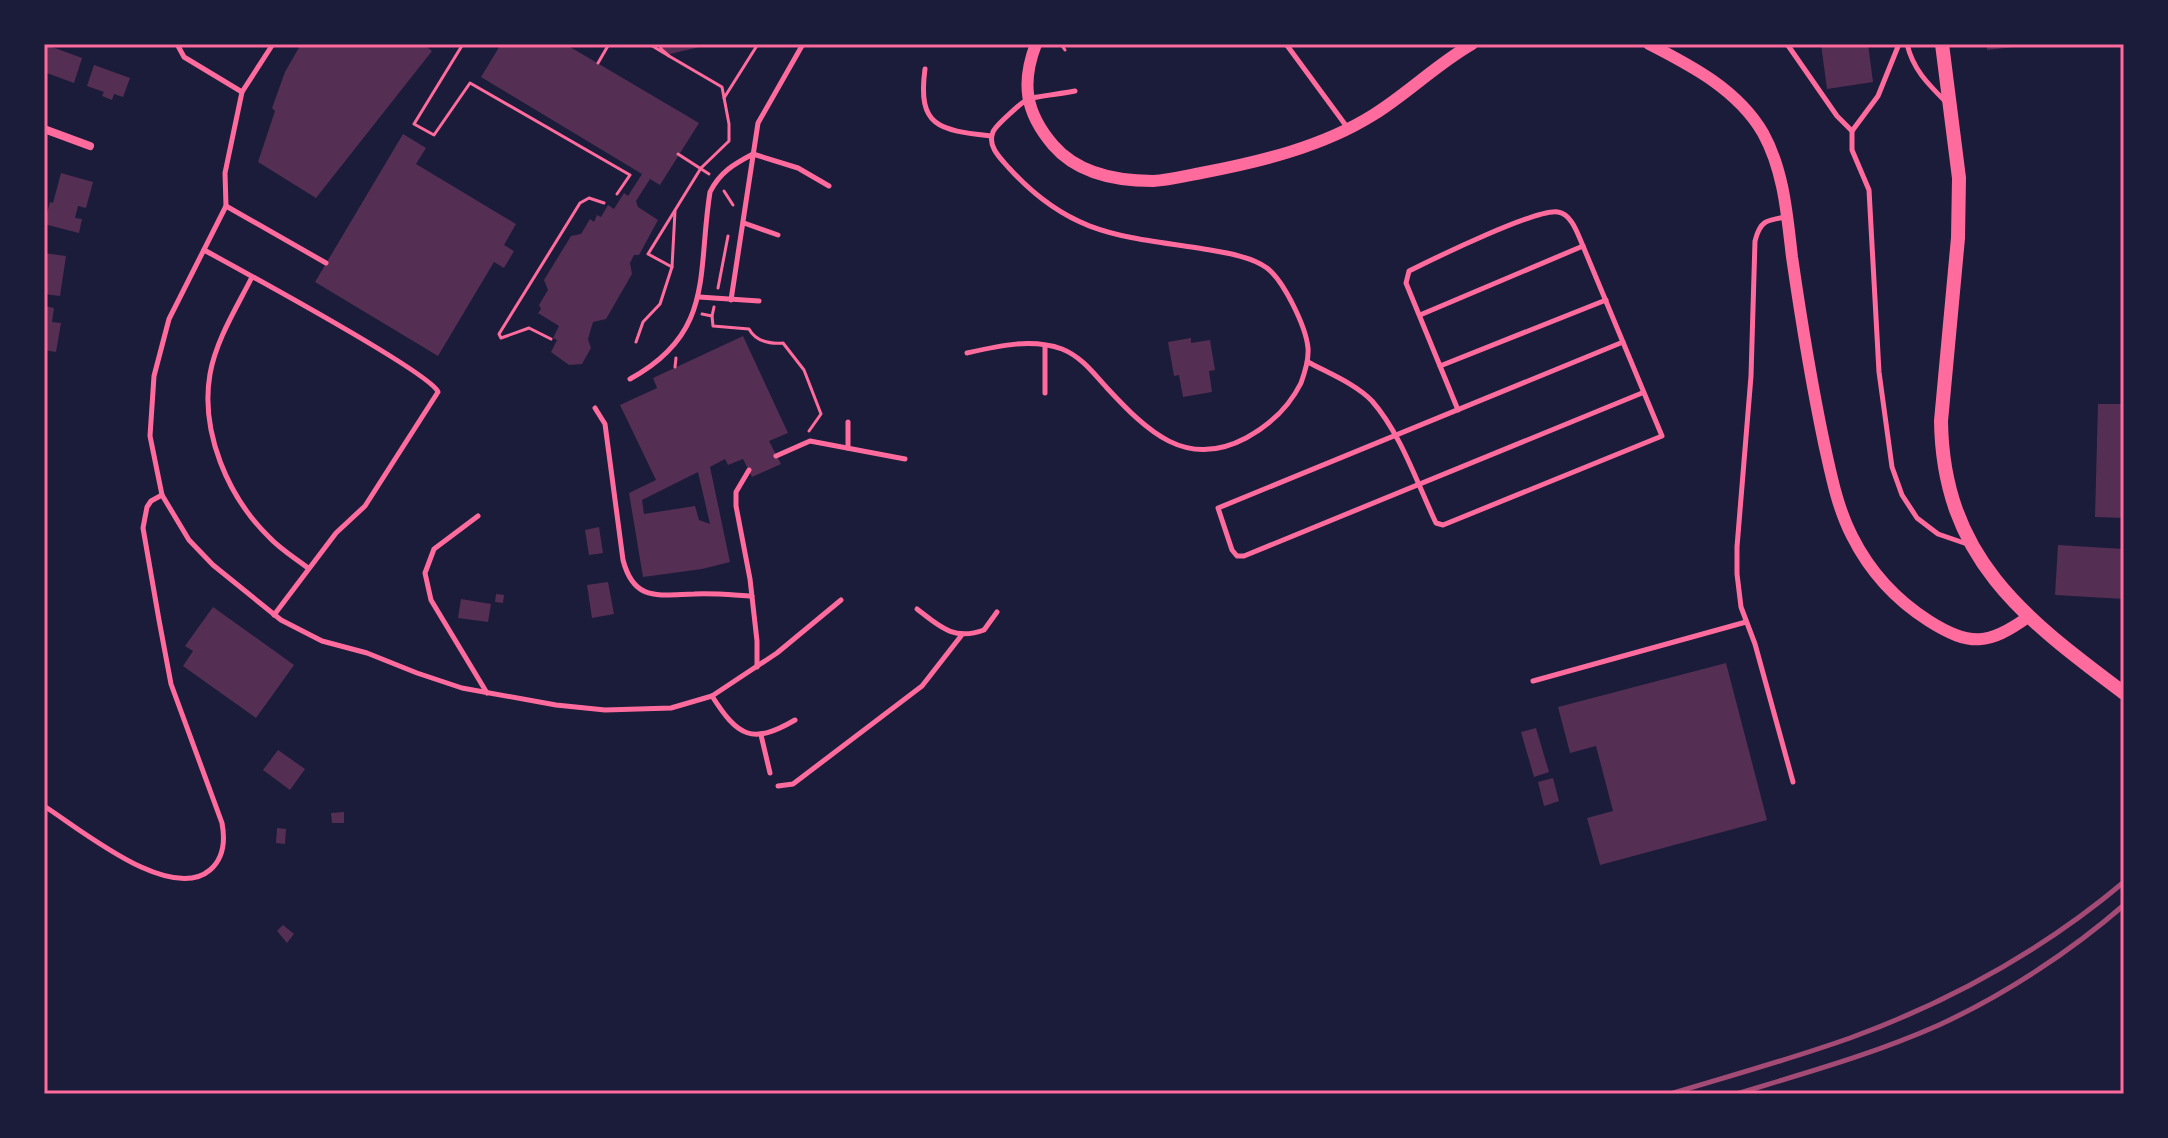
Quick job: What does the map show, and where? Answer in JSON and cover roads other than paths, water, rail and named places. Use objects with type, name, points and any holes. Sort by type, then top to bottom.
[{"type":"main road","points":[[1942,44],[1959,178],[1958,238],[1942,394],[1942,448],[1950,494],[1971,545],[1992,577],[2028,617],[2124,693]]},
{"type":"street","points":[[1036,44],[1028,63],[1028,99],[1033,116],[1057,150],[1078,166],[1107,176],[1155,181],[1233,167],[1283,154],[1347,128],[1383,109],[1472,44]]},
{"type":"street","points":[[1649,44],[1715,82],[1753,119],[1774,159],[1783,184],[1815,401],[1835,492],[1852,537],[1887,587],[1920,615],[1948,632],[1972,639],[1992,639],[2028,617]]},
{"type":"street","points":[[44,129],[90,146]]},
{"type":"lane","points":[[177,44],[184,57],[242,92]]},
{"type":"lane","points":[[273,44],[242,92],[225,173],[226,206],[169,319],[154,376],[150,436],[162,495],[189,540],[213,565],[274,615],[322,641],[487,694],[583,709],[671,708],[712,696],[757,667],[841,600]]},
{"type":"lane","points":[[731,300],[758,123],[803,44]]},
{"type":"lane","points":[[1286,44],[1347,128]]},
{"type":"lane","points":[[1787,44],[1837,116],[1852,131]]},
{"type":"lane","points":[[1899,44],[1878,96],[1852,131],[1852,150],[1869,190],[1879,372],[1892,467],[1902,495],[1917,518],[1938,534],[1971,545]]},
{"type":"lane","points":[[1907,44],[1912,63],[1926,82],[1952,107]]},
{"type":"lane","points":[[925,69],[922,100],[924,108],[938,125],[952,131],[991,136]]},
{"type":"lane","points":[[967,353],[1027,343],[1062,349],[1089,366],[1149,428],[1169,443],[1187,449],[1229,447],[1272,421],[1288,405],[1301,383],[1308,362],[1308,345],[1285,289],[1264,266],[1224,252],[1139,241],[1080,224],[1025,185],[996,152],[991,136],[999,123],[1028,99],[1075,91]]},
{"type":"lane","points":[[630,379],[672,350],[687,324],[699,297],[705,264],[710,192],[726,170],[753,154],[798,168],[829,186]]},
{"type":"lane","points":[[226,206],[326,263]]},
{"type":"lane","points":[[1308,362],[1372,401],[1395,437],[1436,523],[1443,525],[1662,436],[1583,246],[1570,220],[1557,211],[1491,234],[1409,271],[1406,283],[1458,410]]},
{"type":"lane","points":[[1787,217],[1764,220],[1755,241],[1751,376],[1737,547],[1741,607],[1755,644],[1793,782]]},
{"type":"lane","points":[[744,223],[778,235]]},
{"type":"lane","points":[[1420,315],[1583,246]]},
{"type":"lane","points":[[204,250],[381,351],[430,381],[438,392],[365,506],[336,533],[274,615]]},
{"type":"lane","points":[[252,277],[222,337],[210,374],[210,412],[215,451],[249,516],[271,539],[308,568]]},
{"type":"lane","points":[[699,297],[759,301]]},
{"type":"lane","points":[[1440,366],[1606,299]]},
{"type":"lane","points":[[1623,342],[1218,508],[1232,550],[1237,556],[1244,556],[1642,393]]},
{"type":"lane","points":[[1045,346],[1045,393]]},
{"type":"lane","points":[[595,408],[605,424],[623,560],[627,576],[635,586],[655,596],[695,593],[752,596]]},
{"type":"lane","points":[[848,422],[848,448]]},
{"type":"lane","points":[[776,456],[810,441],[905,459]]},
{"type":"lane","points":[[749,470],[736,492],[736,506],[752,596],[757,667]]},
{"type":"lane","points":[[44,806],[133,863],[163,877],[197,877],[210,870],[219,858],[224,841],[222,823],[171,684],[144,538],[147,507],[162,495]]},
{"type":"lane","points":[[478,516],[434,549],[425,573],[431,600],[487,694]]},
{"type":"lane","points":[[917,609],[940,626],[961,636]]},
{"type":"lane","points":[[778,786],[793,784],[922,686],[961,636],[984,630],[997,612]]},
{"type":"lane","points":[[1533,681],[1746,622]]},
{"type":"lane","points":[[712,696],[737,727],[753,735],[773,733],[795,720]]},
{"type":"lane","points":[[761,735],[770,773]]},
{"type":"railway","points":[[1670,1094],[1828,1046],[1923,1008],[2028,952],[2124,882]]},
{"type":"railway","points":[[1736,1094],[1864,1054],[1939,1025],[2036,971],[2124,905]]}]
